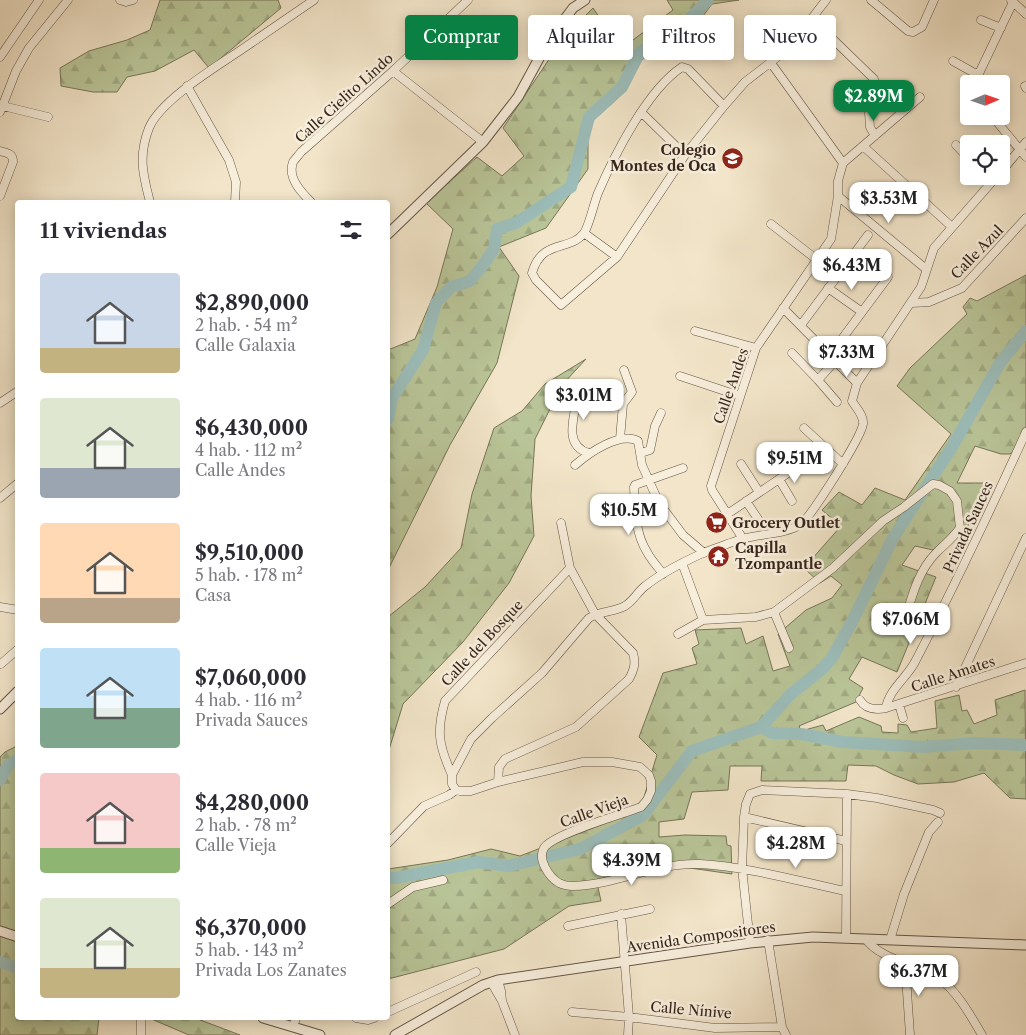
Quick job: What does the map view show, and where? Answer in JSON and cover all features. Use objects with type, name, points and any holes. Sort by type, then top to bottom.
[{"type":"street","points":[[0,57],[39,0]]},
{"type":"street","points":[[48,117],[2,109],[16,71],[29,48],[68,0]]},
{"type":"street","points":[[120,0],[126,2],[133,0]]},
{"type":"street","points":[[150,200],[142,170],[144,147],[149,126],[163,108],[187,86],[314,0]]},
{"type":"street","name":"Calle Cielito Lindo","points":[[309,200],[295,183],[292,172],[293,163],[301,152],[393,71],[468,0]]},
{"type":"street","points":[[390,232],[482,142],[518,97],[549,40],[573,8],[585,0]]},
{"type":"street","points":[[815,15],[826,0]]},
{"type":"street","points":[[871,0],[908,31],[913,32],[922,27],[934,0]]},
{"type":"street","points":[[953,61],[978,75],[1012,1],[1026,14]]},
{"type":"street","points":[[981,20],[1001,28]]},
{"type":"street","points":[[836,42],[874,79],[868,100],[870,127],[875,136]]},
{"type":"street","points":[[724,106],[688,69],[682,68],[674,72],[654,95],[623,141],[608,170],[584,233],[574,240],[547,250],[535,263],[532,273],[536,280],[561,305],[617,257],[684,155],[745,82],[775,60]]},
{"type":"street","points":[[771,63],[843,164],[920,97]]},
{"type":"street","points":[[393,71],[482,142]]},
{"type":"street","points":[[187,86],[229,160],[236,182],[235,200]]},
{"type":"street","points":[[642,113],[684,155]]},
{"type":"street","points":[[999,125],[1026,157]]},
{"type":"street","points":[[1010,162],[1026,142]]},
{"type":"street","points":[[956,145],[960,149]]},
{"type":"street","points":[[863,146],[952,227]]},
{"type":"street","points":[[0,150],[13,157],[0,196]]},
{"type":"street","name":"Calle Andes","points":[[743,539],[726,514],[711,486],[756,348],[830,241],[838,196],[838,181],[843,164]]},
{"type":"street","points":[[390,841],[424,806],[456,790],[452,784],[452,775],[471,739],[542,673],[584,622],[595,614],[623,607],[644,587],[682,563],[743,539],[795,527],[800,525],[810,515],[843,464],[863,424],[862,417],[852,401],[857,383],[912,303],[921,287],[934,248],[990,185]]},
{"type":"street","points":[[838,196],[926,269]]},
{"type":"street","name":"Calle Azul","points":[[912,303],[929,302],[962,288],[1026,218]]},
{"type":"street","points":[[771,224],[816,259]]},
{"type":"street","points":[[584,233],[617,257]]},
{"type":"street","points":[[801,325],[868,235]]},
{"type":"street","points":[[836,347],[888,277]]},
{"type":"street","points":[[828,288],[862,312]]},
{"type":"street","points":[[783,308],[857,383]]},
{"type":"street","points":[[695,331],[756,348]]},
{"type":"street","points":[[792,353],[837,402]]},
{"type":"street","points":[[818,380],[835,361]]},
{"type":"street","points":[[620,439],[623,404],[632,392],[624,370]]},
{"type":"street","points":[[680,376],[740,396]]},
{"type":"street","points":[[0,403],[15,393]]},
{"type":"street","points":[[578,394],[571,433],[575,444],[583,452],[589,453]]},
{"type":"street","points":[[640,453],[650,450],[655,426],[661,413]]},
{"type":"street","points":[[804,428],[843,464]]},
{"type":"street","name":"Privada Sauces","points":[[886,708],[887,700],[891,693],[911,670],[954,586],[1026,432]]},
{"type":"street","points":[[575,465],[589,453],[620,439],[634,438],[638,441],[642,465],[659,504],[683,535],[704,553]]},
{"type":"street","points":[[726,514],[789,471],[778,454]]},
{"type":"street","points":[[742,464],[759,492]]},
{"type":"street","points":[[663,574],[647,554],[642,541],[635,513],[635,486],[683,468]]},
{"type":"street","points":[[779,479],[792,501]]},
{"type":"street","points":[[678,634],[703,620],[756,617],[774,612],[833,568],[874,529],[929,486],[939,485],[950,492],[957,501],[960,528],[953,538],[935,553],[924,570],[914,590],[907,613]]},
{"type":"street","points":[[0,498],[15,486]]},
{"type":"street","points":[[746,501],[762,525]]},
{"type":"street","points":[[498,782],[499,768],[505,759],[576,727],[629,679],[635,661],[633,653],[595,614],[570,568],[561,523]]},
{"type":"street","points":[[956,687],[1026,538]]},
{"type":"street","points":[[682,563],[703,620]]},
{"type":"street","name":"Calle del Bosque","points":[[452,775],[439,736],[440,720],[445,701],[570,568]]},
{"type":"street","points":[[0,607],[15,610]]},
{"type":"street","points":[[774,612],[789,648]]},
{"type":"street","points":[[1,664],[15,652]]},
{"type":"street","name":"Calle Amates","points":[[886,708],[956,687],[1025,662]]},
{"type":"street","points":[[0,709],[15,694]]},
{"type":"street","points":[[860,700],[863,705],[871,708],[886,708]]},
{"type":"street","points":[[899,704],[903,718]]},
{"type":"street","name":"Calle Vieja","points":[[456,790],[471,791],[498,782],[588,762],[612,762],[637,766],[649,775],[650,791],[647,800],[641,807],[561,836],[547,844],[542,853],[544,866],[557,882],[573,886],[596,883],[672,866],[700,864],[742,868],[846,891]]},
{"type":"street","points":[[750,942],[742,868],[744,816],[747,799],[750,794],[762,790],[847,794],[877,798],[933,810],[939,818],[930,832],[908,885],[890,940]]},
{"type":"street","points":[[846,938],[847,794]]},
{"type":"street","points":[[744,816],[846,841]]},
{"type":"street","points":[[390,903],[413,887],[443,880]]},
{"type":"street","points":[[568,926],[650,909]]},
{"type":"street","points":[[621,914],[629,1017],[628,1035]]},
{"type":"street","points":[[0,931],[15,936]]},
{"type":"street","name":"Avenida Compositores","points":[[395,1035],[495,981],[750,942],[813,937],[1026,945]]},
{"type":"street","points":[[866,939],[876,950],[940,978],[965,1005],[982,1035]]},
{"type":"street","points":[[768,940],[782,1026],[786,1035]]},
{"type":"street","points":[[905,962],[910,1035]]},
{"type":"street","points":[[390,1011],[476,972]]},
{"type":"street","points":[[495,981],[515,1035]]},
{"type":"street","name":"Calle Nínive","points":[[572,1012],[715,1028],[782,1026]]},
{"type":"street","points":[[141,1020],[143,1034]]},
{"type":"street","points":[[273,1020],[289,1023],[320,1035]]},
{"type":"green space","points":[[160,0],[278,0],[281,8],[209,68],[194,50],[155,71],[127,77],[117,92],[93,92],[61,86],[60,68],[89,51],[127,40],[150,30]]},
{"type":"green space","points":[[667,0],[739,0],[712,4],[704,15],[666,15],[673,10]]},
{"type":"green space","points":[[593,8],[598,15],[586,15]]},
{"type":"green space","points":[[643,32],[643,59],[619,97],[588,125],[588,169],[546,228],[499,247],[519,276],[497,363],[450,445],[390,566],[390,349],[415,339],[437,287],[453,229],[426,203],[477,157],[502,176],[524,156],[503,128],[549,60],[633,60],[633,40]]},
{"type":"green space","points":[[1026,275],[1026,426],[1016,450],[1010,454],[1001,454],[975,446],[957,483],[985,483],[966,531],[955,530],[933,550],[915,546],[902,565],[936,577],[897,672],[862,657],[849,679],[863,688],[856,702],[799,726],[801,731],[823,725],[826,731],[859,717],[881,726],[882,732],[898,733],[898,724],[907,725],[911,732],[937,728],[935,701],[959,695],[962,711],[967,710],[974,724],[997,715],[995,700],[1025,690],[1026,799],[1010,798],[984,773],[954,782],[918,784],[876,766],[848,765],[846,781],[761,781],[762,766],[730,766],[728,790],[692,792],[684,819],[659,822],[659,837],[685,835],[726,836],[727,845],[731,846],[732,874],[683,867],[636,876],[629,853],[607,861],[613,879],[597,883],[601,901],[569,906],[504,949],[390,978],[390,869],[448,860],[491,849],[520,856],[640,810],[657,755],[639,737],[663,673],[697,664],[692,648],[699,644],[695,630],[741,628],[746,644],[763,636],[773,671],[790,666],[778,634],[806,610],[832,598],[842,585],[831,576],[820,583],[804,568],[841,526],[822,510],[839,492],[862,505],[875,488],[905,500],[951,434],[897,386],[910,368],[967,314],[963,307],[970,298],[977,301]]},
{"type":"green space","points":[[586,359],[562,385],[535,439],[531,496],[534,536],[509,583],[463,642],[403,704],[390,746],[390,615],[425,587],[461,548],[472,494],[494,428],[522,411],[545,384]]},
{"type":"green space","points":[[15,747],[15,1020],[99,1020],[97,1035],[0,1035],[0,757]]},
{"type":"green space","points":[[154,1020],[200,1020],[240,1035],[189,1035]]},
{"type":"waterway","points":[[390,408],[392,398],[423,350],[436,303],[451,287],[470,281],[494,249],[497,229],[516,223],[571,187],[589,117],[622,87],[640,52],[688,21],[708,0]]},
{"type":"waterway","points":[[1026,331],[1000,363],[952,447],[893,538],[853,620],[832,658],[822,669],[791,694],[761,727],[772,733],[801,734],[843,742],[923,747],[975,743],[1026,745]]},
{"type":"waterway","points":[[390,878],[478,862],[509,866],[580,849],[642,816],[692,751],[761,727]]},
{"type":"waterway","points":[[0,780],[8,765],[15,762]]},
{"type":"waterway","points":[[0,962],[15,967]]},
{"type":"place","name":"Colegio Montes de Oca","points":[[732,158]]},
{"type":"place","name":"Grocery Outlet","points":[[716,523]]},
{"type":"place","name":"Capilla Tzompantle","points":[[719,556]]}]
